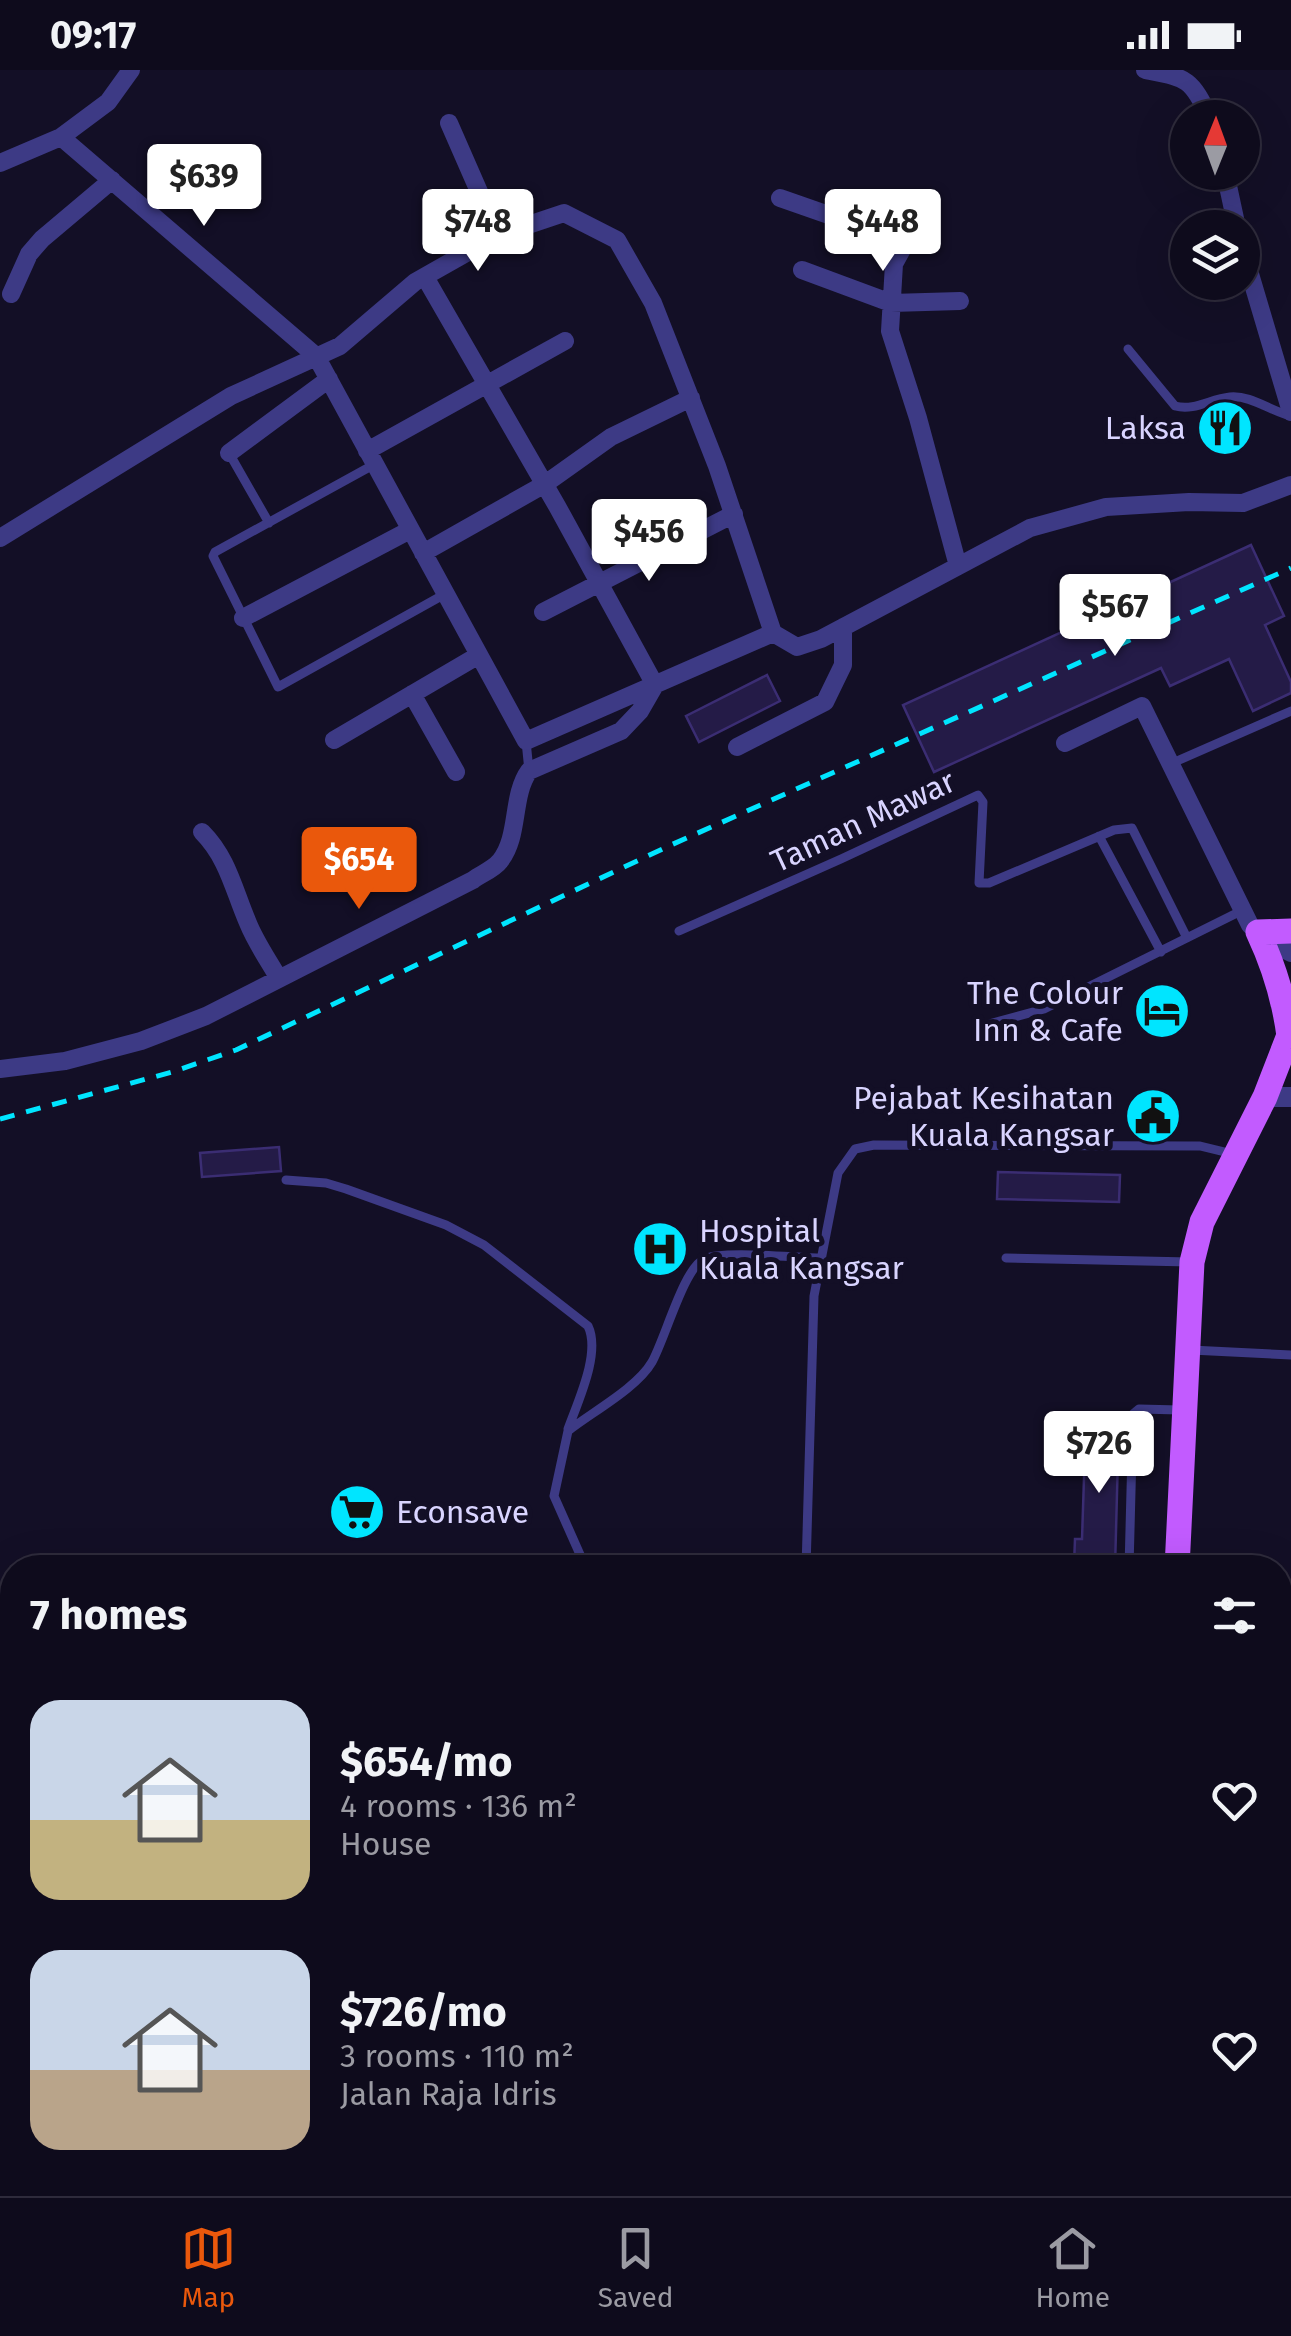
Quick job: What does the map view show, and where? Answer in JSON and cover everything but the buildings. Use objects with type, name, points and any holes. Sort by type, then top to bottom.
[{"type":"main road","points":[[1250,921],[1291,931]]},
{"type":"main road","points":[[1178,1555],[1192,1262],[1202,1222],[1265,1096],[1290,1033],[1279,980],[1250,921]]},
{"type":"street","points":[[1,161],[61,137],[108,102],[131,70]]},
{"type":"street","points":[[1145,70],[1180,74],[1201,100]]},
{"type":"street","points":[[450,123],[498,235]]},
{"type":"street","points":[[61,137],[316,356],[526,741],[773,633]]},
{"type":"street","points":[[11,294],[29,254],[42,239],[112,180]]},
{"type":"street","points":[[780,198],[906,242]]},
{"type":"street","points":[[0,538],[231,396],[340,346],[415,282],[498,235],[564,212],[616,240],[653,303],[734,514],[773,633],[797,648],[1030,528],[1106,506],[1243,503],[1291,484]]},
{"type":"street","points":[[917,222],[894,264],[890,331],[958,566]]},
{"type":"street","points":[[802,270],[891,303],[960,301]]},
{"type":"street","points":[[425,277],[655,684]]},
{"type":"street","points":[[1258,300],[1291,414]]},
{"type":"street","points":[[371,457],[565,341]]},
{"type":"street","points":[[229,452],[329,379]]},
{"type":"street","points":[[423,553],[545,484],[612,436],[691,398]]},
{"type":"street","points":[[542,612],[734,514]]},
{"type":"street","points":[[243,618],[410,530]]},
{"type":"street","points":[[737,748],[824,702],[842,666],[843,627]]},
{"type":"street","points":[[334,740],[479,655]]},
{"type":"street","points":[[0,1069],[65,1061],[140,1041],[206,1016],[473,880],[499,862],[509,842],[523,780],[529,771],[621,731],[640,711],[655,684]]},
{"type":"street","points":[[412,694],[456,772]]},
{"type":"street","points":[[1066,743],[1142,706],[1250,921],[1267,942],[1291,954]]},
{"type":"street","points":[[202,832],[227,864],[249,927],[279,979]]},
{"type":"street","points":[[1265,1096],[1291,1098]]},
{"type":"lane","points":[[1128,349],[1175,406],[1189,408],[1230,397],[1250,398],[1274,412],[1291,414]]},
{"type":"lane","points":[[229,452],[269,522]]},
{"type":"lane","points":[[371,457],[213,556],[278,687],[445,594]]},
{"type":"lane","points":[[1170,764],[1291,711]]},
{"type":"lane","points":[[526,741],[529,771]]},
{"type":"lane","name":"Taman Mawar","points":[[679,931],[978,795],[983,802],[979,882],[988,883],[1099,836]]},
{"type":"lane","points":[[1161,952],[1099,836],[1132,828],[1187,938]]},
{"type":"lane","points":[[989,1024],[1044,1010],[1187,938],[1250,921]]},
{"type":"lane","points":[[806,1555],[814,1296],[838,1173],[855,1149],[1200,1146],[1235,1155]]},
{"type":"lane","points":[[286,1180],[336,1186],[446,1226],[484,1245],[588,1326],[593,1335],[591,1359],[568,1432],[554,1496],[580,1555]]},
{"type":"lane","points":[[568,1432],[649,1367],[691,1268],[704,1258],[821,1258]]},
{"type":"lane","points":[[1006,1258],[1192,1262]]},
{"type":"lane","points":[[1188,1350],[1291,1355]]},
{"type":"lane","points":[[1130,1555],[1133,1414],[1139,1409],[1185,1410]]},
{"type":"railway","points":[[0,1119],[172,1072],[236,1050],[671,845],[1291,568]]},
{"type":"place","name":"Laksa","points":[[1225,428]]},
{"type":"place","name":"The Colour Inn & Cafe","points":[[1162,1011]]},
{"type":"place","name":"Pejabat Kesihatan Kuala Kangsar","points":[[1153,1116]]},
{"type":"place","name":"Hospital Kuala Kangsar","points":[[660,1249]]},
{"type":"place","name":"Econsave","points":[[357,1512]]}]
